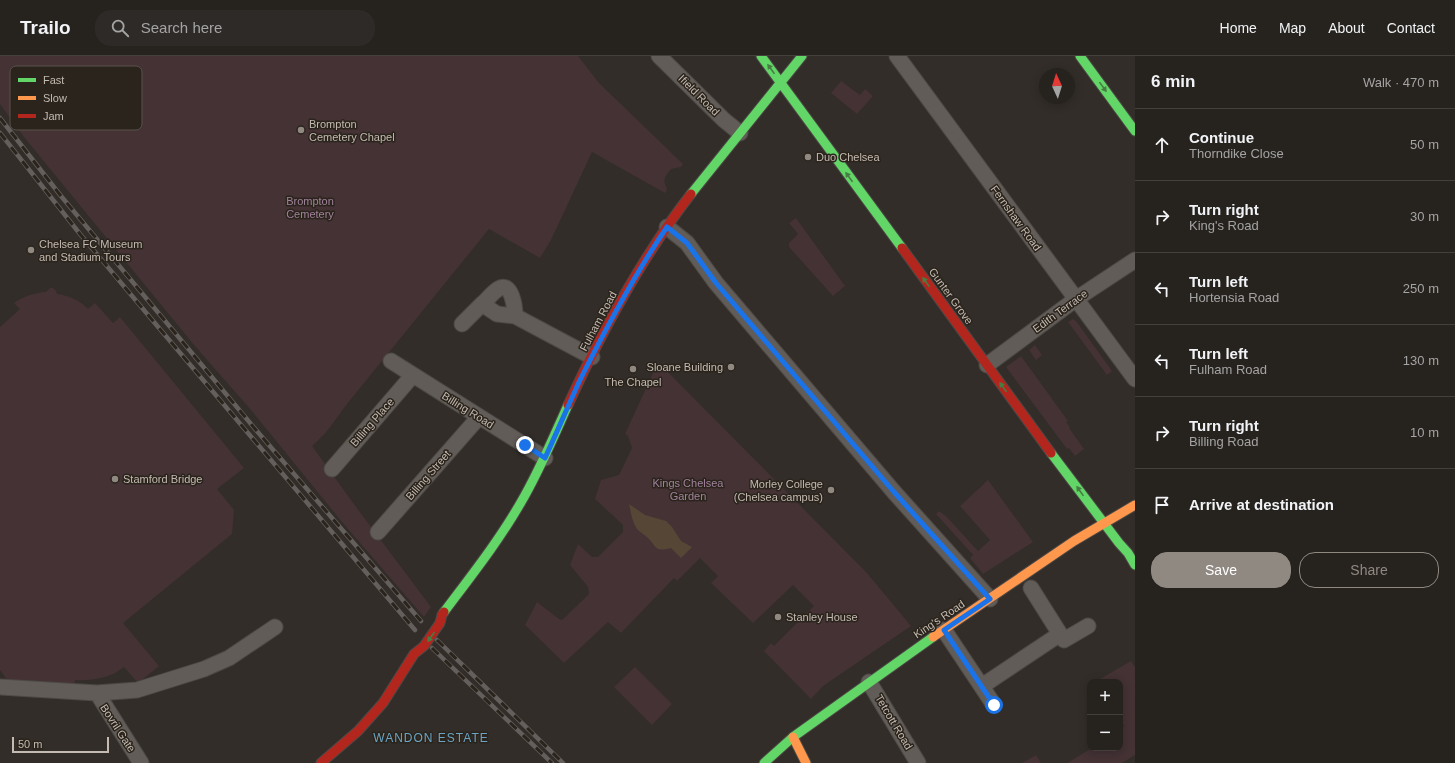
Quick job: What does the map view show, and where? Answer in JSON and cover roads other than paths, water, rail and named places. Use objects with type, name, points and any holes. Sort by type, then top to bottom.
[{"type":"main road","name":"Gunter Grove","points":[[761,56],[1119,543],[1126,548],[1135,565]]},
{"type":"main road","name":"Fulham Road","points":[[321,763],[358,731],[383,703],[414,654],[424,646],[440,623],[437,616],[501,534],[520,504],[545,458],[592,357],[636,275],[693,190],[802,56]]},
{"type":"main road","points":[[1080,56],[1135,131]]},
{"type":"main road","name":"King's Road","points":[[764,763],[793,738],[869,682],[1074,541],[1135,505]]},
{"type":"main road","name":"Fulham Road","points":[[414,654],[415,643]]},
{"type":"main road","points":[[793,738],[806,763]]},
{"type":"street","name":"Ifield Road","points":[[659,56],[724,120],[740,133]]},
{"type":"street","name":"Fernshaw Road","points":[[897,56],[1135,379]]},
{"type":"street","points":[[667,227],[687,243],[716,283],[894,492],[990,599]]},
{"type":"street","name":"Edith Terrace","points":[[987,365],[1076,299],[1135,260]]},
{"type":"street","points":[[462,324],[498,288],[503,287],[513,298],[515,316]]},
{"type":"street","points":[[482,304],[497,314],[515,316],[592,357]]},
{"type":"street","name":"Billing Road","points":[[391,361],[545,458]]},
{"type":"street","name":"Billing Place","points":[[332,469],[413,375]]},
{"type":"street","name":"Billing Street","points":[[378,532],[479,417]]},
{"type":"street","points":[[1031,588],[1064,640],[1088,626]]},
{"type":"street","points":[[0,687],[97,693],[137,690],[204,669],[229,658],[275,627]]},
{"type":"street","points":[[944,630],[994,705]]},
{"type":"street","points":[[982,686],[1060,634]]},
{"type":"street","name":"Tetcott Road","points":[[869,682],[918,763]]},
{"type":"street","name":"Bovril Gate","points":[[97,693],[141,763]]},
{"type":"railway","points":[[0,118],[61,196],[256,430],[421,621]]},
{"type":"railway","points":[[0,133],[80,234],[415,630]]},
{"type":"railway","points":[[437,640],[563,763]]},
{"type":"railway","points":[[432,648],[552,763]]},
{"type":"place","name":"Brompton Cemetery Chapel","points":[[301,130]]},
{"type":"place","name":"Duo Chelsea","points":[[808,157]]},
{"type":"place","name":"Chelsea FC Museum and Stadium Tours","points":[[31,250]]},
{"type":"place","name":"Sloane Building","points":[[731,367]]},
{"type":"place","name":"The Chapel","points":[[633,369]]},
{"type":"place","name":"Stamford Bridge","points":[[115,479]]},
{"type":"place","name":"Morley College (Chelsea campus)","points":[[831,490]]},
{"type":"place","name":"Stanley House","points":[[778,617]]},
{"type":"district","name":"WANDON ESTATE","points":[[431,738]]},
{"type":"park label","name":"Brompton Cemetery","points":[[310,207]]},
{"type":"park label","name":"Kings Chelsea Garden","points":[[688,489]]}]
